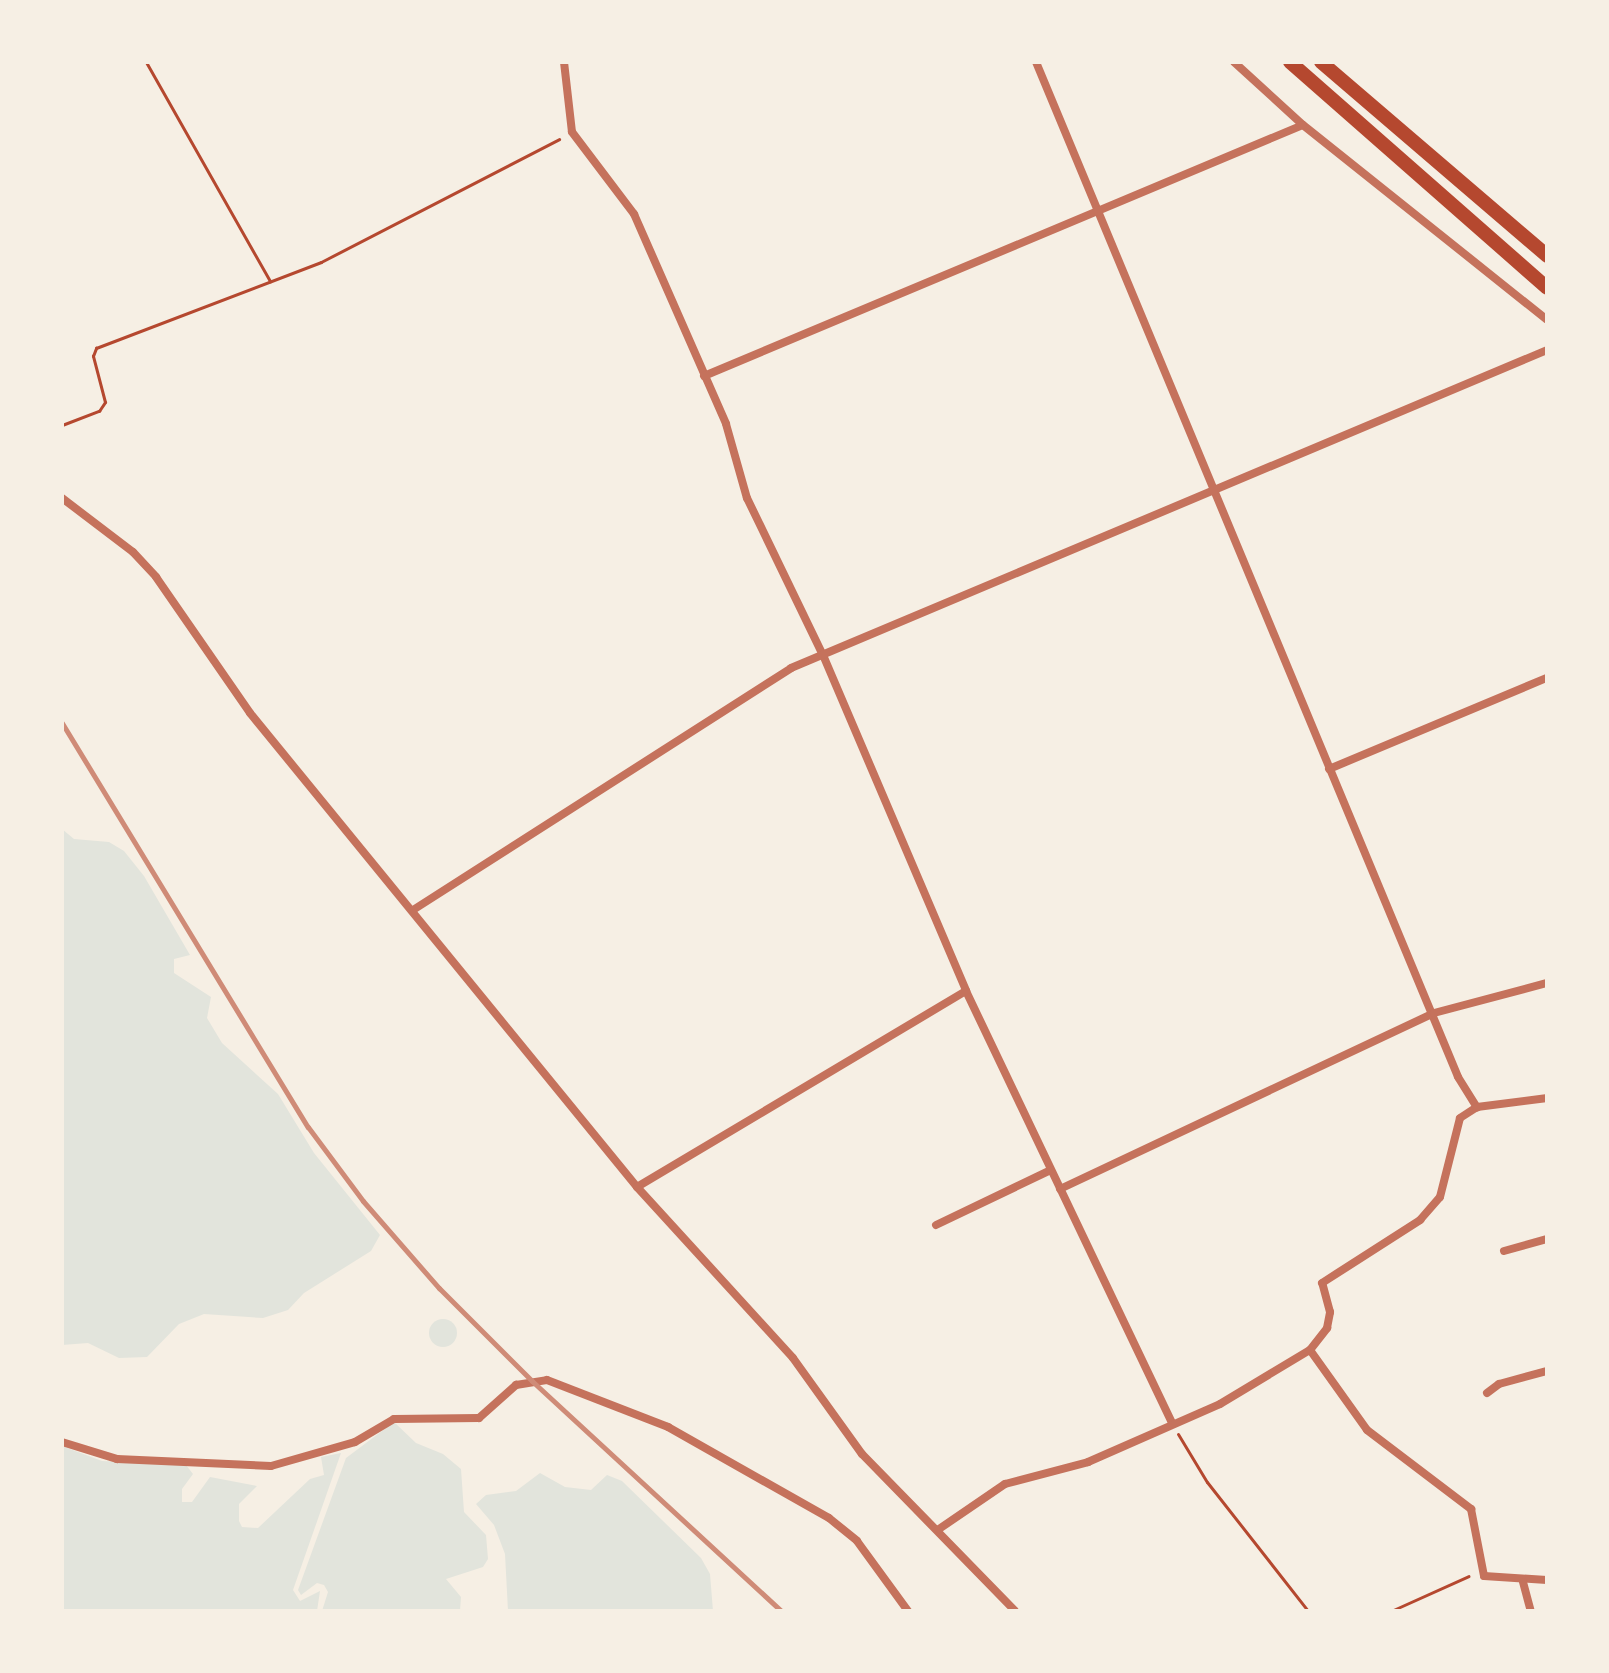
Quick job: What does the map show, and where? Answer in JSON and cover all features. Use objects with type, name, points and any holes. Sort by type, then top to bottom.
[{"type":"highway","points":[[1290,62],[1547,288]]},
{"type":"highway","points":[[1321,62],[1547,256]]},
{"type":"street","points":[[564,62],[572,132],[634,214],[726,424],[747,498],[823,655],[966,991],[1172,1423]]},
{"type":"street","points":[[1036,62],[1329,769],[1434,1013],[1458,1077],[1477,1107]]},
{"type":"street","points":[[1234,62],[1303,125],[1547,320]]},
{"type":"street","points":[[704,376],[1303,125]]},
{"type":"street","points":[[413,910],[791,668],[1547,350]]},
{"type":"street","points":[[62,498],[133,552],[156,577],[250,713],[637,1187],[793,1358],[862,1454],[939,1529],[1015,1611]]},
{"type":"street","points":[[1329,769],[1547,678]]},
{"type":"street","points":[[1060,1189],[1434,1013],[1547,983]]},
{"type":"street","points":[[637,1187],[966,991]]},
{"type":"street","points":[[939,1529],[1005,1484],[1088,1462],[1271,1378],[1310,1350],[1329,1320],[1322,1283],[1420,1220],[1440,1197],[1460,1118],[1477,1107],[1547,1098]]},
{"type":"street","points":[[936,1225],[1051,1170]]},
{"type":"street","points":[[1504,1251],[1547,1239]]},
{"type":"street","points":[[1310,1350],[1367,1430],[1471,1509],[1480,1571],[1491,1579],[1523,1582],[1547,1580]]},
{"type":"street","points":[[1487,1393],[1499,1384],[1547,1371]]},
{"type":"street","points":[[62,1442],[117,1459],[271,1466],[355,1442],[394,1419],[479,1418],[516,1385],[547,1380],[668,1427],[829,1518],[857,1541],[908,1611]]},
{"type":"street","points":[[1523,1582],[1531,1611]]},
{"type":"path","points":[[146,62],[270,281]]},
{"type":"path","points":[[62,425],[99,411],[105,402],[95,367],[96,348],[321,262],[572,132]]},
{"type":"path","points":[[1172,1423],[1207,1482],[1308,1611]]},
{"type":"path","points":[[1391,1611],[1480,1571]]},
{"type":"shaded area","points":[[62,829],[74,839],[109,842],[124,851],[144,876],[190,955],[174,959],[174,973],[211,997],[207,1018],[222,1043],[278,1094],[314,1153],[380,1235],[371,1251],[304,1293],[288,1310],[263,1318],[204,1314],[179,1324],[147,1357],[119,1358],[88,1343],[62,1345]]},
{"type":"shaded area","points":[[443,1319],[453,1323],[457,1333],[453,1343],[443,1347],[433,1343],[429,1333],[433,1323]]},
{"type":"shaded area","points":[[394,1422],[416,1443],[443,1454],[461,1469],[464,1512],[486,1535],[488,1559],[483,1567],[446,1579],[461,1597],[460,1611],[322,1611],[328,1592],[324,1585],[317,1583],[301,1595],[298,1590],[346,1458]]},
{"type":"shaded area","points":[[62,1446],[102,1461],[186,1465],[193,1474],[182,1489],[182,1502],[192,1502],[210,1477],[257,1486],[239,1504],[239,1521],[242,1527],[258,1528],[310,1479],[324,1475],[321,1457],[341,1453],[293,1590],[300,1601],[320,1591],[317,1611],[62,1611]]},
{"type":"shaded area","points":[[540,1473],[565,1487],[591,1490],[607,1475],[622,1481],[701,1558],[710,1574],[713,1611],[508,1611],[505,1554],[494,1525],[476,1504],[486,1495],[516,1491]]},
{"type":"railway","points":[[62,723],[308,1127],[363,1201],[439,1288],[532,1381],[781,1611]]}]
